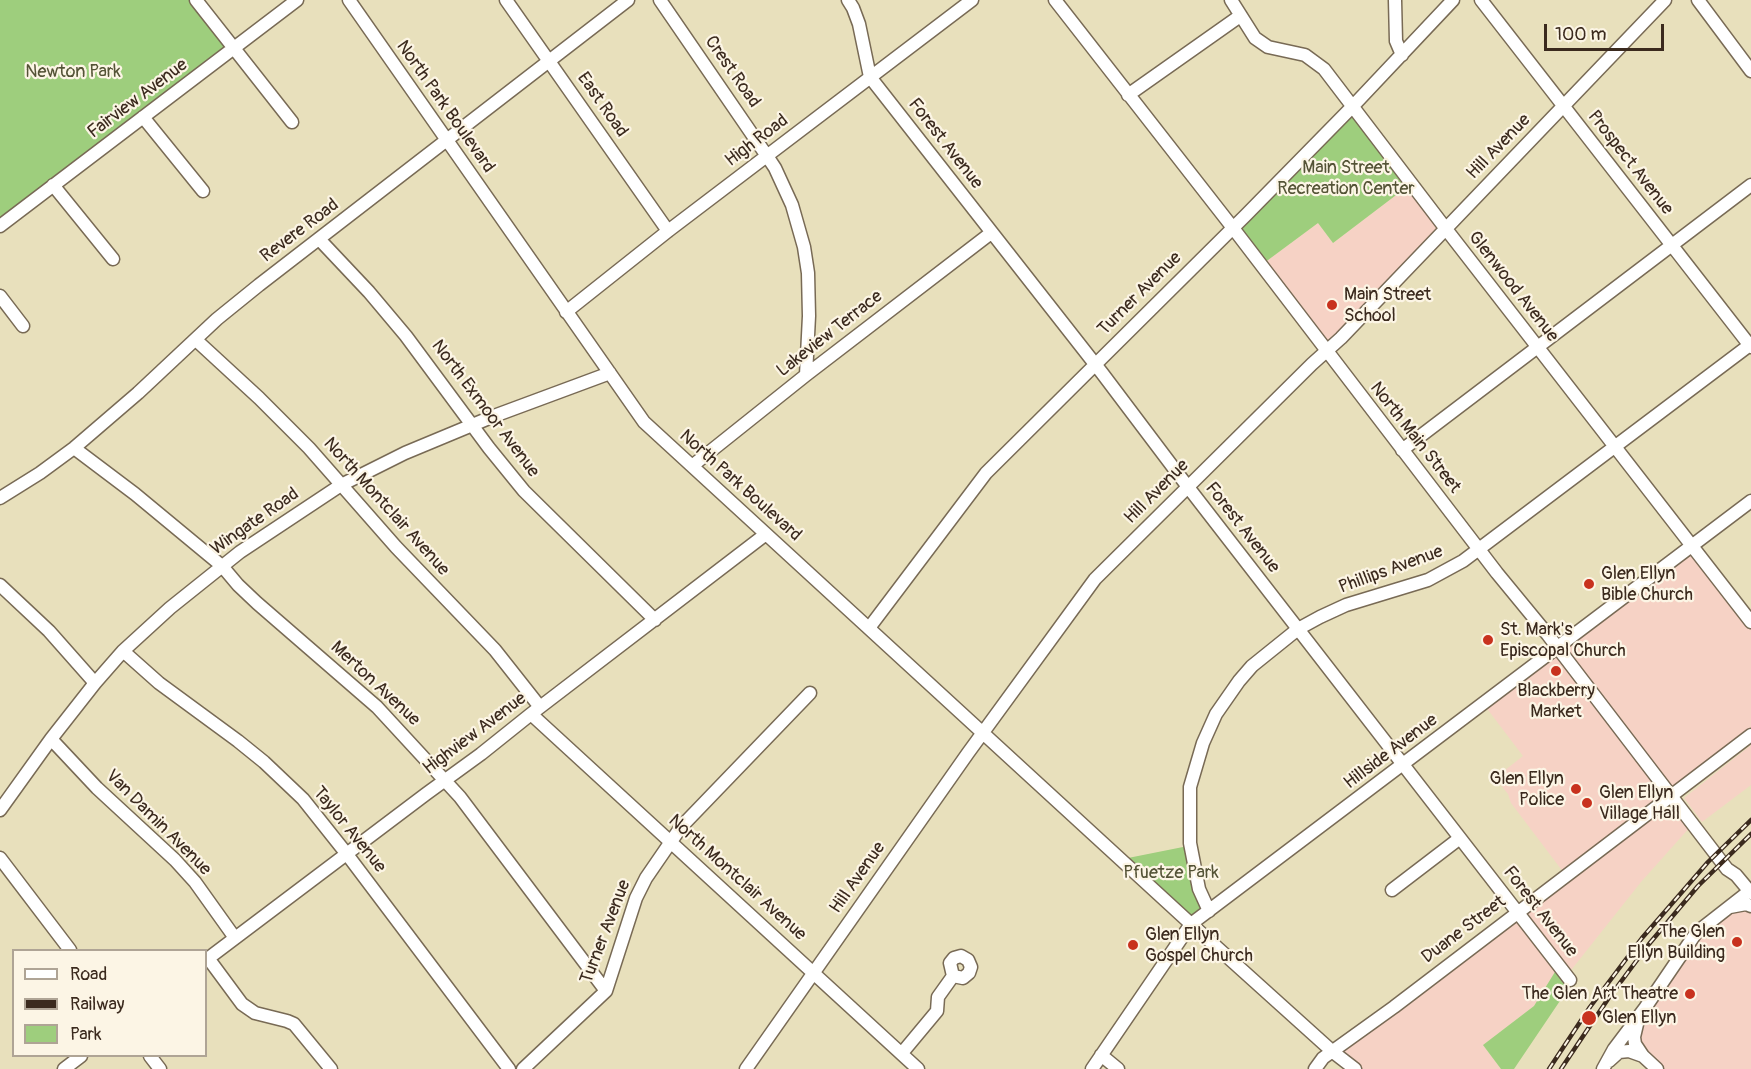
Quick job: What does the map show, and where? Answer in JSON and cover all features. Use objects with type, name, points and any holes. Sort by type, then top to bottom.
[{"type":"street","points":[[196,0],[292,122]]},
{"type":"street","name":"Fairview Avenue","points":[[0,226],[297,0]]},
{"type":"street","name":"North Park Boulevard","points":[[349,0],[644,422],[1333,1052]]},
{"type":"street","name":"East Road","points":[[506,0],[669,231]]},
{"type":"street","name":"Revere Road","points":[[0,498],[40,474],[74,448],[122,408],[234,306],[628,0]]},
{"type":"street","name":"Crest Road","points":[[660,0],[767,156],[792,205],[804,247],[809,295],[806,375]]},
{"type":"street","name":"Forest Avenue","points":[[848,0],[859,24],[870,77],[1096,364],[1188,487],[1570,980]]},
{"type":"street","name":"High Road","points":[[566,312],[972,0]]},
{"type":"street","name":"North Main Street","points":[[1055,0],[1479,550],[1728,869],[1750,891]]},
{"type":"street","name":"Glenwood Avenue","points":[[1231,0],[1255,39],[1268,47],[1295,51],[1314,60],[1324,69],[1751,622]]},
{"type":"street","points":[[1395,0],[1396,41],[1402,55]]},
{"type":"street","name":"Turner Avenue","points":[[870,628],[986,473],[1233,228],[1453,0]]},
{"type":"street","name":"Prospect Avenue","points":[[1481,0],[1750,345]]},
{"type":"street","name":"Hill Avenue","points":[[746,1069],[1095,579],[1341,338],[1665,0]]},
{"type":"street","points":[[1698,0],[1751,71]]},
{"type":"street","points":[[1128,95],[1240,16]]},
{"type":"street","points":[[143,117],[203,191]]},
{"type":"street","points":[[53,185],[113,260]]},
{"type":"street","points":[[1402,450],[1751,185]]},
{"type":"street","name":"Lakeview Terrace","points":[[692,466],[991,233]]},
{"type":"street","name":"North Exmoor Avenue","points":[[319,239],[369,292],[406,336],[524,491],[655,620]]},
{"type":"street","points":[[0,296],[23,326]]},
{"type":"street","name":"North Montclair Avenue","points":[[196,340],[274,413],[396,548],[489,643],[536,710],[671,842],[918,1069]]},
{"type":"street","name":"Phillips Avenue","points":[[1209,911],[1198,889],[1189,830],[1190,786],[1198,755],[1216,714],[1239,681],[1266,654],[1298,629],[1346,605],[1440,575],[1479,550],[1750,345]]},
{"type":"street","name":"Wingate Road","points":[[0,810],[95,682],[123,651],[170,608],[269,532],[341,485],[405,453],[472,424],[610,373]]},
{"type":"street","name":"Merton Avenue","points":[[74,448],[135,494],[222,566],[256,603],[376,707],[446,780],[606,991]]},
{"type":"street","name":"Hillside Avenue","points":[[1092,1069],[1191,924],[1751,501]]},
{"type":"street","name":"Highview Avenue","points":[[207,959],[481,754],[766,534]]},
{"type":"street","points":[[0,585],[49,631],[95,682]]},
{"type":"street","name":"Taylor Avenue","points":[[123,651],[159,683],[238,741],[283,778],[303,799],[509,1069]]},
{"type":"street","name":"Turner Avenue","points":[[523,1069],[606,991],[636,898],[646,878],[681,827],[810,693]]},
{"type":"street","name":"Duane Street","points":[[1316,1069],[1323,1058],[1751,735]]},
{"type":"street","name":"Van Damin Avenue","points":[[51,739],[97,788],[175,860],[195,882],[235,938]]},
{"type":"street","points":[[1392,890],[1460,838]]},
{"type":"street","points":[[0,858],[68,949]]},
{"type":"street","points":[[1728,869],[1735,887],[1729,907]]},
{"type":"street","points":[[1657,1069],[1643,1056],[1635,1044],[1634,1037],[1638,1019],[1696,933],[1750,891]]},
{"type":"street","points":[[1729,907],[1746,904],[1751,906]]},
{"type":"street","points":[[207,959],[242,1004],[255,1014],[294,1024],[331,1069]]},
{"type":"street","points":[[902,1053],[937,1011],[938,997],[953,976]]},
{"type":"street","points":[[1606,1066],[1614,1049],[1645,1008]]},
{"type":"street","points":[[1606,1066],[1619,1052],[1624,1051],[1643,1056]]},
{"type":"street","points":[[1333,1052],[1354,1069]]},
{"type":"street","points":[[1101,1055],[1118,1069]]},
{"type":"street","points":[[64,1069],[80,1057]]},
{"type":"street","points":[[151,1057],[160,1069]]},
{"type":"shaded area","name":"Main Street School","points":[[1408,186],[1442,229],[1327,347],[1264,263],[1318,223],[1333,243]]},
{"type":"shaded area","points":[[1693,548],[1751,625],[1751,732],[1671,793],[1561,649]]},
{"type":"shaded area","points":[[1557,651],[1666,795],[1564,873],[1495,778],[1523,756],[1485,706]]},
{"type":"shaded area","points":[[1751,745],[1751,785],[1702,822],[1684,798]]},
{"type":"shaded area","points":[[1666,809],[1678,813],[1691,826],[1641,882],[1568,974],[1521,911]]},
{"type":"shaded area","points":[[1746,896],[1751,902],[1751,1069],[1658,1069],[1624,1040],[1698,934]]},
{"type":"shaded area","points":[[1517,914],[1558,967],[1534,1006],[1483,1045],[1501,1069],[1357,1069],[1336,1052]]},
{"type":"green space","name":"Newton Park","points":[[0,0],[191,0],[223,42],[223,48],[0,219]]},
{"type":"green space","name":"Main Street Recreation Center","points":[[1351,111],[1408,186],[1333,243],[1318,223],[1264,263],[1238,228]]},
{"type":"green space","name":"Pfuetze Park","points":[[1188,846],[1202,911],[1190,920],[1123,859]]},
{"type":"green space","points":[[1558,967],[1570,986],[1514,1069],[1501,1069],[1483,1045],[1534,1006]]},
{"type":"railway","points":[[1549,1069],[1590,1007],[1642,938],[1708,862],[1751,820]]},
{"type":"railway","points":[[1561,1069],[1608,999],[1649,944],[1698,886],[1751,834]]},
{"type":"place","name":"Main Street School","points":[[1332,305]]},
{"type":"place","name":"Glen Ellyn Bible Church","points":[[1589,584]]},
{"type":"place","name":"St. Mark's Episcopal Church","points":[[1488,640]]},
{"type":"place","name":"Blackberry Market","points":[[1556,671]]},
{"type":"place","name":"Glen Ellyn Police","points":[[1576,789]]},
{"type":"place","name":"Glen Ellyn Village Hall","points":[[1587,803]]},
{"type":"place","name":"The Glen Ellyn Building","points":[[1737,942]]},
{"type":"place","name":"Glen Ellyn Gospel Church","points":[[1133,945]]},
{"type":"place","name":"The Glen Art Theatre","points":[[1690,994]]},
{"type":"place","name":"Glen Ellyn","points":[[1589,1018]]}]
